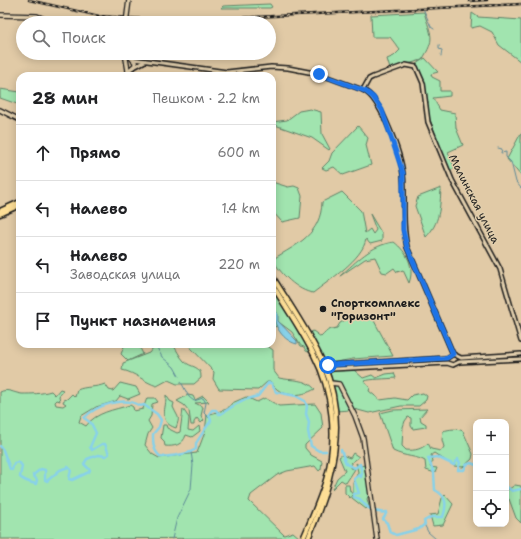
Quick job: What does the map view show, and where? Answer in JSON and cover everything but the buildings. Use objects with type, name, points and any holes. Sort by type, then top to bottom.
[{"type":"main road","points":[[126,16],[128,0]]},
{"type":"main road","points":[[0,14],[37,16]]},
{"type":"main road","points":[[127,60],[128,71]]},
{"type":"main road","points":[[127,63],[131,60]]},
{"type":"main road","points":[[128,71],[136,64],[133,60]]},
{"type":"main road","points":[[127,63],[133,67]]},
{"type":"main road","points":[[0,110],[16,118]]},
{"type":"main road","points":[[0,211],[16,204]]},
{"type":"main road","points":[[0,214],[16,207]]},
{"type":"main road","points":[[276,283],[313,347],[331,399],[336,434],[334,459],[328,488],[308,539]]},
{"type":"main road","points":[[276,290],[323,362],[330,383],[332,432],[329,469],[303,539]]},
{"type":"main road","points":[[330,383],[339,384],[360,429],[377,539]]},
{"type":"street","points":[[139,60],[227,72],[270,67],[304,70],[363,90],[373,97],[382,110],[401,165],[404,182],[403,230],[407,247],[453,354],[459,358],[521,354]]},
{"type":"street","points":[[133,67],[146,61]]},
{"type":"street","name":"Малинская улица","points":[[363,90],[370,78],[406,65],[413,65],[416,67],[420,76],[428,122],[452,180],[504,279],[521,341]]},
{"type":"street","points":[[323,362],[333,365],[448,358],[453,354]]},
{"type":"street","points":[[448,358],[449,363]]},
{"type":"street","points":[[327,373],[328,370],[333,369],[449,363],[454,365],[459,362],[521,359]]},
{"type":"green space","points":[[270,4],[272,7],[270,8],[221,8],[223,6]]},
{"type":"green space","points":[[424,12],[431,41],[422,60],[390,69],[387,59],[394,56],[400,50],[390,37],[372,37],[371,15]]},
{"type":"green space","points":[[472,13],[478,17],[521,20],[521,62],[499,45],[492,32],[480,26],[471,28]]},
{"type":"green space","points":[[425,58],[438,72],[431,74],[432,77],[440,81],[440,91],[450,91],[450,96],[433,98],[440,110],[455,113],[456,128],[463,145],[448,152],[455,168],[449,171],[428,114],[422,76],[416,64]]},
{"type":"green space","points":[[0,89],[16,91],[16,104],[0,98]]},
{"type":"green space","points":[[310,109],[321,112],[322,134],[330,149],[329,150],[312,138],[276,125],[276,121],[287,120],[299,111]]},
{"type":"green space","points":[[358,126],[368,138],[366,145],[371,165],[343,175],[334,167],[326,170],[322,168],[329,161],[332,153]]},
{"type":"green space","points":[[521,133],[521,176],[507,159]]},
{"type":"green space","points":[[276,183],[288,187],[294,186],[299,188],[302,196],[300,218],[282,222],[276,215]]},
{"type":"green space","points":[[441,188],[440,208],[437,220],[431,232],[426,237],[415,206],[418,197]]},
{"type":"green space","points":[[342,192],[361,211],[365,233],[370,229],[373,234],[376,230],[370,214],[382,234],[382,241],[370,244],[366,239],[359,254],[352,262],[313,293],[301,289],[284,275],[276,264],[276,257],[299,243],[313,230],[321,213],[322,202]]},
{"type":"green space","points":[[394,242],[403,250],[409,260],[411,277],[409,283],[403,270],[397,272],[394,268],[387,273],[382,272],[375,257],[365,259],[340,276],[358,259],[371,250],[378,246]]},
{"type":"green space","points":[[276,294],[313,354],[306,351],[304,347],[301,346],[292,332],[280,323],[280,326],[276,326]]},
{"type":"green space","points":[[353,316],[372,317],[393,356],[353,359],[330,363],[324,361],[309,333],[313,331],[321,337],[328,330],[337,328],[340,323]]},
{"type":"green space","points":[[123,348],[140,348],[143,354],[128,361],[121,354]]},
{"type":"green space","points":[[153,348],[175,348],[186,363],[200,371],[201,378],[194,384],[177,384],[168,380],[157,386],[132,373],[122,370],[123,363],[149,353]]},
{"type":"green space","points":[[191,348],[270,348],[273,350],[273,370],[279,378],[303,381],[315,389],[297,395],[280,391],[271,382],[267,382],[258,390],[219,389],[213,379],[214,372]]},
{"type":"green space","points":[[446,359],[446,362],[326,367]]},
{"type":"green space","points":[[330,370],[354,370],[363,378],[372,375],[376,378],[394,373],[396,378],[364,381],[370,388],[369,391],[380,400],[395,398],[407,400],[412,395],[423,393],[427,396],[426,400],[419,406],[401,406],[369,413],[354,409],[339,382],[331,380],[328,373]]},
{"type":"green space","points":[[120,383],[136,387],[140,394],[128,399],[120,396],[116,401],[96,407],[81,416],[79,422],[86,426],[90,421],[100,415],[130,405],[133,407],[134,411],[143,409],[147,398],[155,398],[158,402],[152,404],[151,416],[148,421],[152,428],[148,434],[145,445],[152,454],[159,458],[197,453],[205,432],[207,415],[227,409],[232,403],[246,397],[257,402],[265,398],[279,406],[315,404],[321,413],[323,428],[305,445],[305,448],[311,455],[322,461],[321,469],[319,471],[315,466],[287,471],[277,475],[251,495],[249,501],[284,535],[293,532],[300,538],[0,539],[0,392],[8,391],[29,394],[51,391],[55,395],[60,389],[63,390],[59,396],[60,401],[57,400],[55,402],[56,405],[63,406],[66,404],[63,402],[64,400],[72,394],[75,397],[77,390],[105,384],[109,390],[113,391]]},
{"type":"green space","points":[[337,384],[350,410],[336,411],[332,385]]},
{"type":"green space","points":[[166,395],[170,401],[174,403],[173,407],[178,416],[176,428],[170,425],[165,418]]},
{"type":"green space","points":[[188,395],[193,396],[195,400],[203,396],[209,402],[195,403],[203,407],[201,416],[204,420],[201,423],[197,418],[194,425],[191,425],[189,411],[184,405],[177,401]]},
{"type":"green space","points":[[183,409],[189,418],[188,430],[193,431],[199,426],[200,431],[192,437],[186,435],[183,441],[178,445],[165,446],[164,441],[161,438],[163,425],[166,425],[167,428],[177,433],[180,432]]},
{"type":"green space","points":[[427,409],[420,417],[421,421],[426,424],[426,427],[413,429],[411,426],[411,418],[408,417],[405,421],[403,427],[402,446],[406,450],[418,449],[428,443],[431,449],[441,451],[444,447],[442,440],[443,431],[453,429],[463,431],[473,454],[472,459],[463,467],[454,466],[434,453],[431,455],[433,461],[430,467],[437,468],[435,473],[426,470],[425,461],[393,451],[380,413],[393,410]]},
{"type":"green space","points":[[353,453],[359,457],[351,463],[350,468],[355,469],[346,483],[341,480],[332,489],[337,478],[345,471],[339,457],[342,455],[350,458]]},
{"type":"green space","points":[[356,463],[360,466],[365,465],[369,494],[367,499],[369,506],[366,509],[352,498],[352,495],[350,498],[345,493],[345,485],[349,485],[350,491],[353,495],[353,483],[358,472]]},
{"type":"green space","points":[[515,485],[521,486],[521,523],[516,518],[509,499],[509,489]]},
{"type":"green space","points":[[445,495],[453,504],[443,525],[433,526],[430,515],[438,514],[442,498]]},
{"type":"water","points":[[276,311],[278,314],[278,321],[297,341],[297,344],[291,342],[276,326]]},
{"type":"waterway","points":[[423,8],[431,27],[434,29]]},
{"type":"waterway","points":[[439,45],[439,49],[442,50],[441,56]]},
{"type":"waterway","points":[[498,148],[502,149],[501,153],[506,152],[506,157],[511,162],[516,182],[521,188]]},
{"type":"waterway","points":[[157,348],[162,357],[174,367],[179,376]]},
{"type":"waterway","points":[[181,382],[189,397],[194,401],[203,398],[206,403],[204,413],[209,418]]},
{"type":"waterway","points":[[0,446],[10,469],[12,470],[14,463],[19,462],[22,466],[20,477],[26,481],[36,484],[37,480],[33,475],[41,469],[45,470],[45,480],[47,481],[60,470],[68,467],[71,470],[69,479],[72,480],[89,472],[90,470],[84,464],[87,459],[98,455],[106,456],[109,454],[105,444],[102,444],[92,450],[90,447],[96,433],[91,423],[84,418],[96,409],[111,403],[127,402],[140,406],[144,405],[157,414],[161,420],[159,427],[153,434],[153,444],[156,452],[161,457],[189,453],[196,449],[196,443],[211,421],[209,414],[212,410],[216,410],[219,414],[221,414],[241,401],[258,396],[268,383],[271,383],[276,392],[296,396],[305,401],[307,406],[306,414],[309,422],[308,431],[311,446],[319,451],[326,451]]},
{"type":"waterway","points":[[341,450],[346,464],[355,468],[360,464],[362,473],[361,477],[359,475],[354,479],[359,493],[353,494],[354,497],[360,499],[365,506],[372,510],[387,512],[383,519],[387,523],[390,532],[396,535],[419,529],[425,524],[424,521],[431,517],[443,517],[445,501],[442,495],[435,490],[434,473],[428,458],[437,457],[454,465],[458,459],[460,463],[458,470],[464,470],[466,465],[473,464]]},
{"type":"waterway","points":[[172,539],[177,518],[191,489],[193,465],[191,452]]},
{"type":"waterway","points":[[509,488],[512,491],[521,489]]},
{"type":"waterway","points":[[424,524],[428,532],[436,539]]},
{"type":"railway","points":[[29,0],[99,16]]},
{"type":"railway","points":[[469,1],[487,0]]},
{"type":"railway","points":[[276,16],[521,4]]},
{"type":"place","name":"Спорткомплекс \"Горизонт\"","points":[[323,309]]},
{"type":"route","points":[[319,74],[365,91],[373,97],[382,110],[403,173],[403,230],[407,247],[453,354],[448,358],[328,365]]}]
